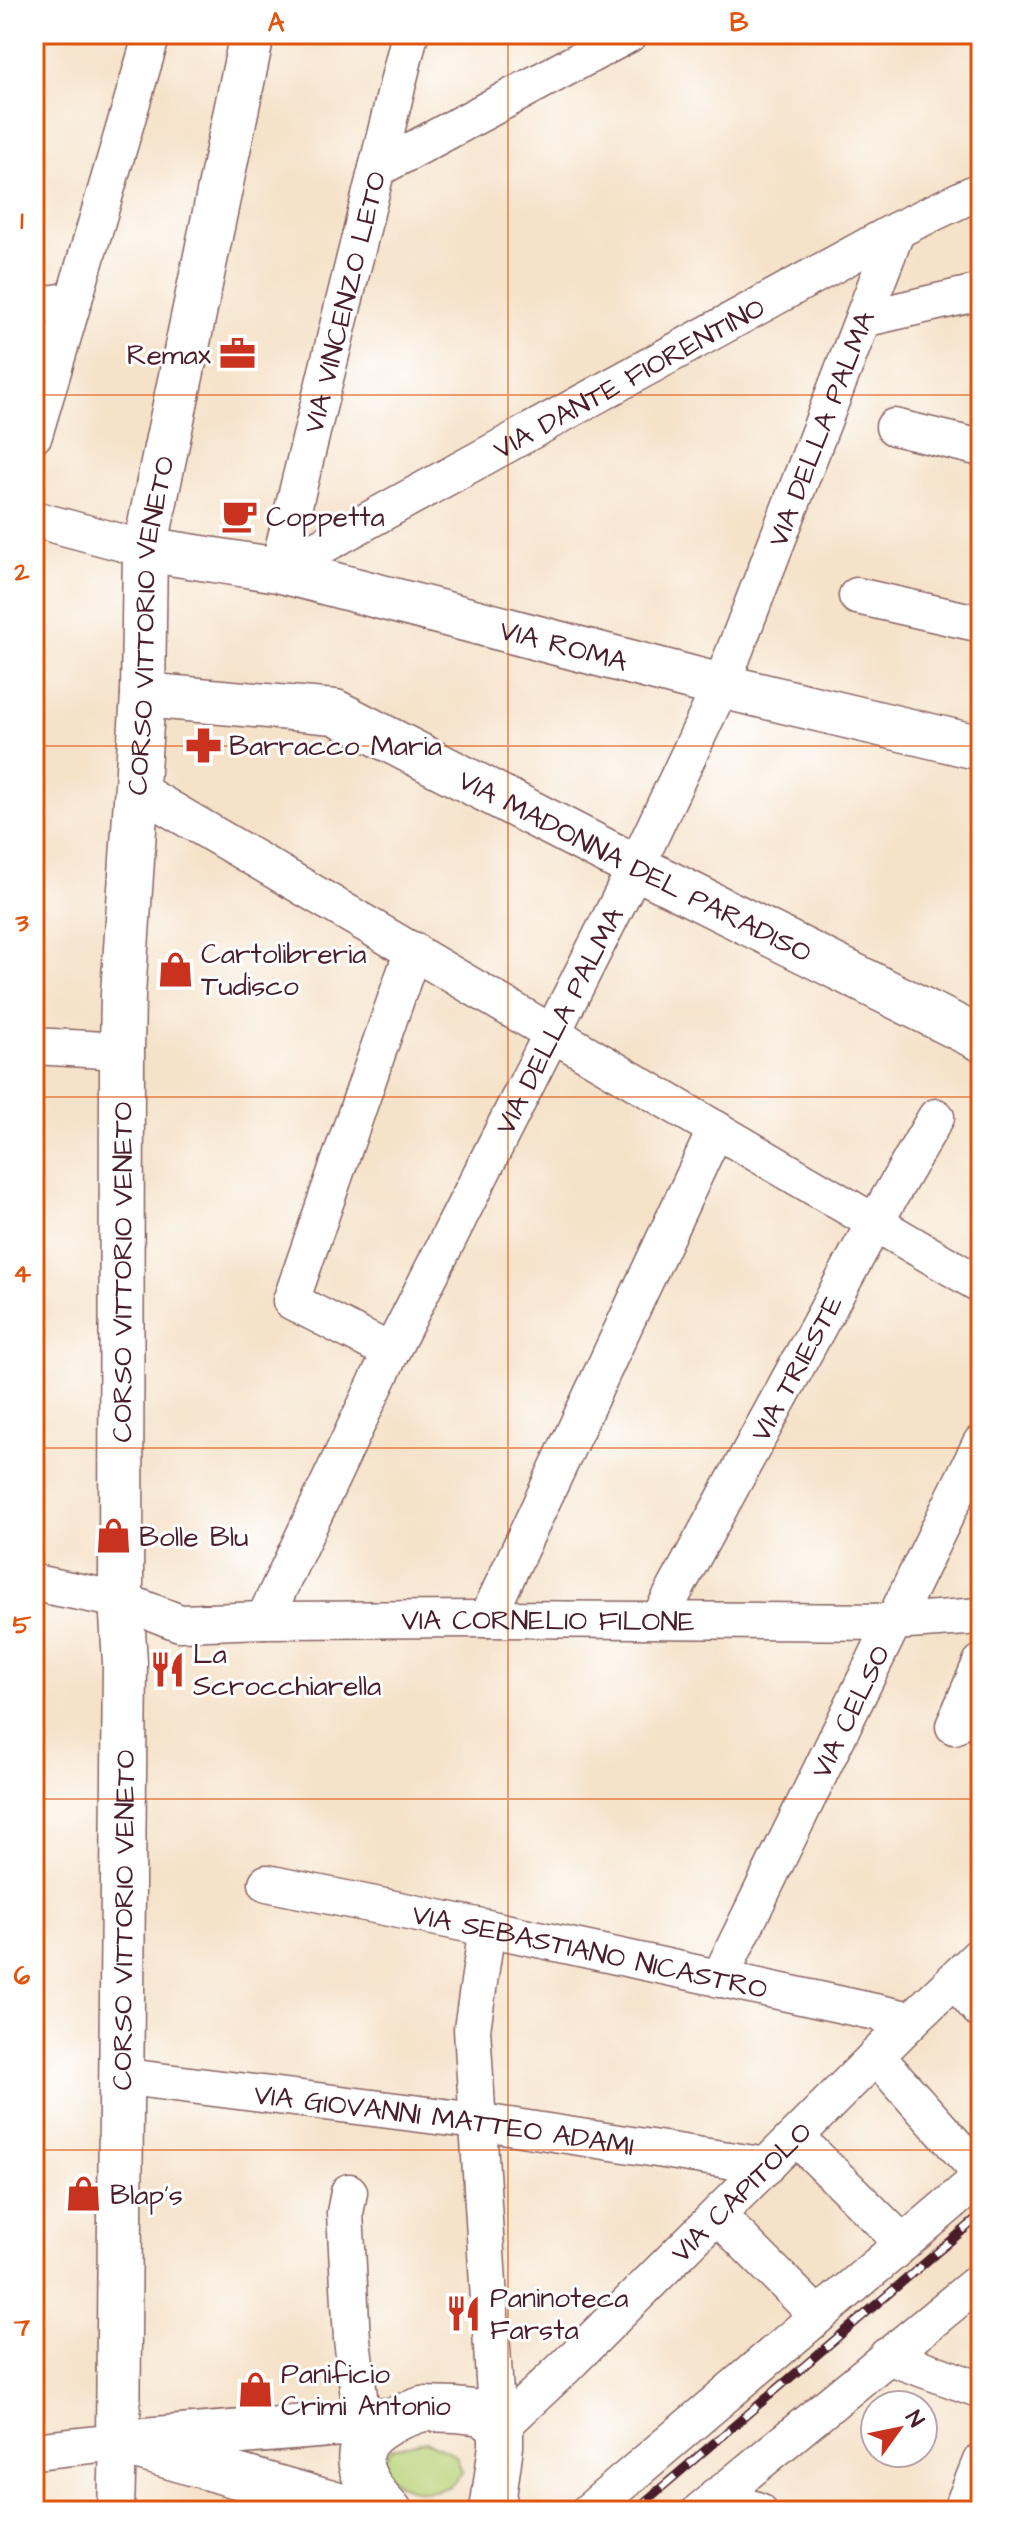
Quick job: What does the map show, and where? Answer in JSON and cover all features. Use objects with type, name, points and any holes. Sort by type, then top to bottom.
[{"type":"main road","name":"CORSO VITTORIO VENETO","points":[[118,2442],[125,1662],[121,1600],[122,1051],[143,695],[145,549],[247,36]]},
{"type":"main road","name":"VIA ROMA","points":[[145,549],[278,570],[721,686],[981,748]]},
{"type":"main road","name":"VIA MADONNA DEL PARADISO","points":[[143,695],[335,712],[981,1039]]},
{"type":"main road","points":[[118,2442],[377,2421],[422,2409],[492,2420],[501,2446],[492,2511]]},
{"type":"main road","points":[[377,2421],[361,2453],[363,2474],[371,2490],[390,2511]]},
{"type":"main road","points":[[118,2442],[359,2511]]},
{"type":"street","points":[[34,435],[152,34]]},
{"type":"street","name":"VIA VINCENZO LETO","points":[[278,570],[410,34]]},
{"type":"street","points":[[377,169],[629,34]]},
{"type":"street","name":"VIA DANTE FIORENTINO","points":[[278,570],[897,230],[981,190]]},
{"type":"street","name":"VIA DELLA PALMA","points":[[264,1620],[391,1352],[636,867],[721,686],[897,230]]},
{"type":"street","points":[[863,319],[981,292]]},
{"type":"street","points":[[34,306],[74,300]]},
{"type":"street","points":[[894,427],[981,448]]},
{"type":"street","points":[[34,519],[145,549]]},
{"type":"street","points":[[857,596],[981,624]]},
{"type":"street","points":[[136,789],[981,1285]]},
{"type":"street","points":[[391,1352],[291,1301],[413,950]]},
{"type":"street","points":[[34,1046],[122,1051]]},
{"type":"street","name":"VIA TRIESTE","points":[[659,1619],[874,1224],[936,1117]]},
{"type":"street","points":[[487,1619],[716,1129]]},
{"type":"street","name":"VIA CELSO","points":[[719,1979],[981,1443]]},
{"type":"street","name":"VIA CORNELIO FILONE","points":[[34,1583],[121,1600],[180,1623],[487,1619],[894,1622],[981,1616]]},
{"type":"street","points":[[954,1726],[981,1663]]},
{"type":"street","name":"VIA SEBASTIANO NICASTRO","points":[[267,1883],[912,2020]]},
{"type":"street","points":[[487,1928],[472,2029],[495,2395],[492,2420]]},
{"type":"street","name":"VIA CAPITOLO","points":[[492,2420],[565,2367],[981,1954]]},
{"type":"street","points":[[955,1981],[981,2011]]},
{"type":"street","points":[[589,2511],[981,2175],[876,2056]]},
{"type":"street","name":"VIA GIOVANNI MATTEO ADAMI","points":[[119,2076],[476,2121],[767,2166]]},
{"type":"street","points":[[796,2137],[903,2243]]},
{"type":"street","points":[[349,2192],[345,2213],[352,2339],[377,2421]]},
{"type":"street","points":[[718,2216],[817,2315]]},
{"type":"street","points":[[708,2504],[981,2280]]},
{"type":"street","points":[[887,2356],[981,2390]]},
{"type":"street","points":[[34,2451],[118,2442]]},
{"type":"street","name":"CORSO VITTORIO VENETO","points":[[116,2511],[118,2442]]},
{"type":"street","points":[[961,2511],[981,2461]]},
{"type":"street","points":[[708,2504],[759,2511]]},
{"type":"green space","points":[[426,2441],[456,2455],[462,2473],[454,2483],[433,2491],[421,2491],[410,2489],[390,2478],[383,2458],[392,2448]]},
{"type":"railway","points":[[634,2511],[981,2215]]},
{"type":"place","name":"Remax","points":[[237,354]]},
{"type":"place","name":"Coppetta","points":[[240,516]]},
{"type":"place","name":"Barracco Maria","points":[[203,745]]},
{"type":"place","name":"Cartolibreria Tudisco","points":[[175,969]]},
{"type":"place","name":"Bolle Blu","points":[[113,1536]]},
{"type":"place","name":"La Scrocchiarella","points":[[167,1669]]},
{"type":"place","name":"Blap's","points":[[84,2194]]},
{"type":"place","name":"Paninoteca Farsta","points":[[464,2313]]},
{"type":"place","name":"Panificio Crimi Antonio","points":[[255,2389]]}]
